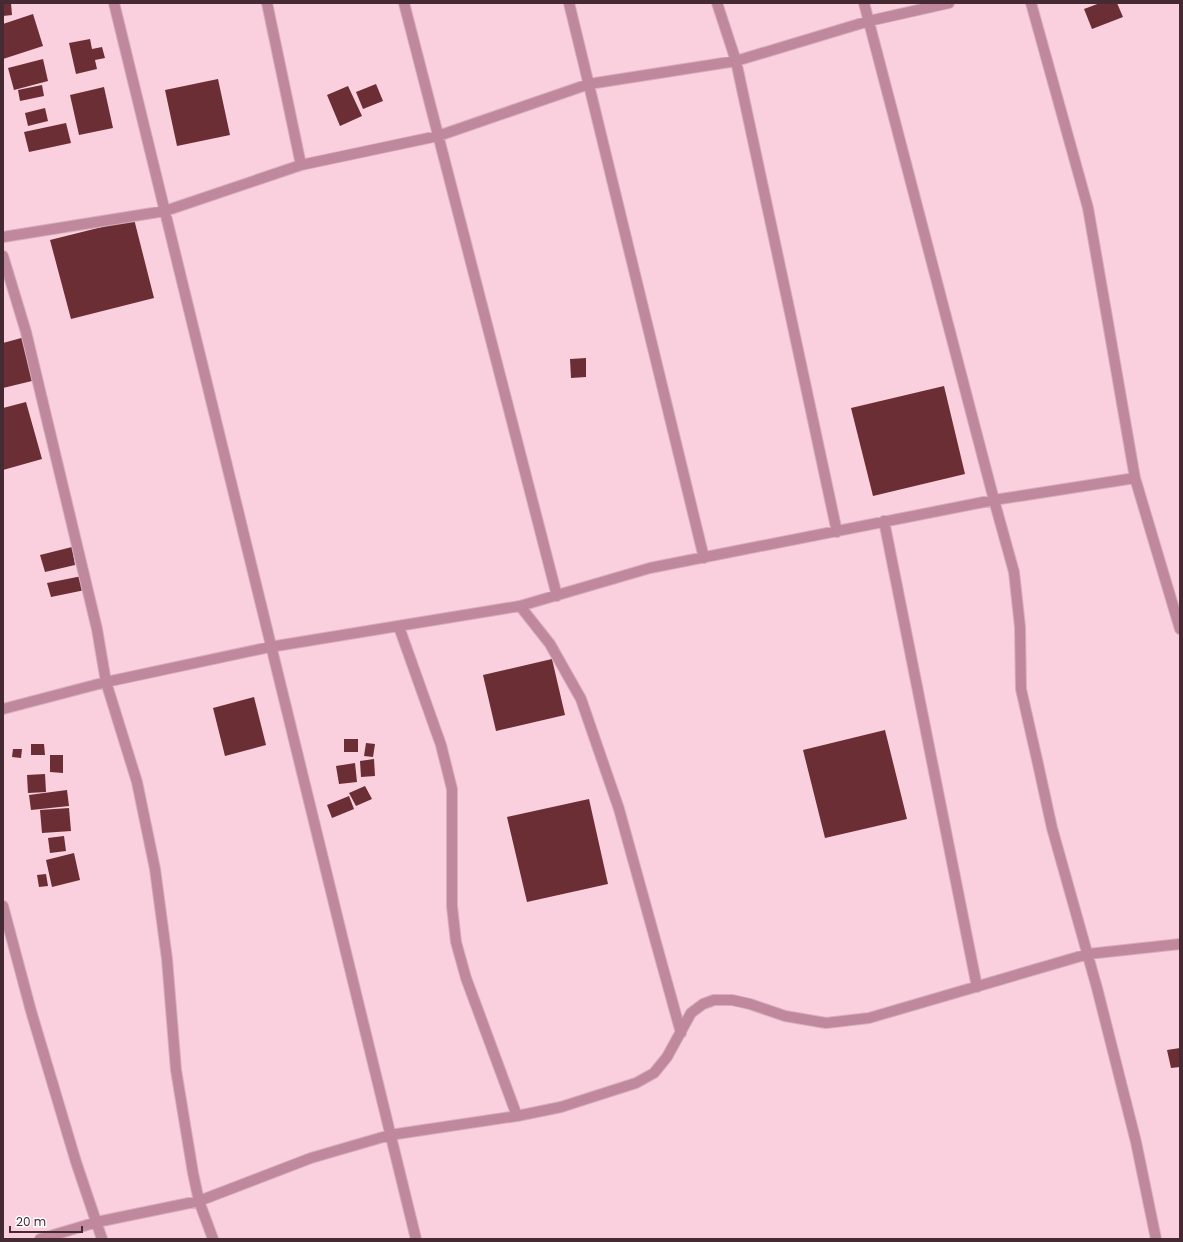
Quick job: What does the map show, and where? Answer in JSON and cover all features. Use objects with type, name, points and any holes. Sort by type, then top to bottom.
[{"type":"street","points":[[114,3],[270,647],[416,1239]]},
{"type":"street","points":[[268,3],[301,165]]},
{"type":"street","points":[[404,3],[557,596]]},
{"type":"street","points":[[569,3],[704,558]]},
{"type":"street","points":[[717,3],[736,61],[838,532]]},
{"type":"street","points":[[864,3],[1014,572],[1020,627],[1021,689],[1052,828],[1088,954],[1136,1142],[1156,1239]]},
{"type":"street","points":[[3,237],[165,211],[301,165],[438,136],[589,84],[736,61],[869,21],[949,3]]},
{"type":"street","points":[[1032,3],[1088,208],[1135,478],[1180,629]]},
{"type":"street","points":[[3,256],[28,339],[97,629],[106,682],[137,782],[155,869],[167,958],[176,1070],[193,1173],[199,1201],[213,1239]]},
{"type":"street","points":[[3,709],[106,682],[270,647],[520,606],[650,568],[994,500],[1135,478]]},
{"type":"street","points":[[884,521],[977,987]]},
{"type":"street","points":[[520,606],[550,644],[581,699],[618,809],[681,1033]]},
{"type":"street","points":[[399,627],[440,745],[452,789],[452,906],[456,942],[466,978],[517,1116]]},
{"type":"street","points":[[3,906],[31,1011],[76,1162],[102,1239]]},
{"type":"street","points":[[40,1239],[97,1222],[199,1201],[311,1158],[390,1136],[517,1116],[561,1107],[636,1083],[654,1073],[667,1057],[681,1033],[690,1013],[703,1004],[714,1000],[732,1000],[750,1004],[785,1016],[826,1023],[869,1018],[1088,954],[1180,944]]},
{"type":"building","points":[[11,3],[12,15],[3,16],[3,4]]},
{"type":"building","points":[[1100,3],[1117,3],[1123,17],[1092,29],[1084,9]]},
{"type":"building","points":[[33,14],[43,46],[3,59],[3,24]]},
{"type":"building","points":[[90,39],[92,49],[102,47],[105,58],[95,60],[97,69],[76,74],[69,43]]},
{"type":"building","points":[[43,59],[48,81],[14,90],[8,68]]},
{"type":"building","points":[[218,79],[230,135],[177,146],[165,90]]},
{"type":"building","points":[[376,84],[383,101],[363,109],[356,92]]},
{"type":"building","points":[[42,85],[44,96],[20,101],[18,90]]},
{"type":"building","points":[[348,86],[362,116],[340,126],[327,95]]},
{"type":"building","points":[[104,87],[113,128],[79,135],[70,95]]},
{"type":"building","points":[[45,108],[48,121],[28,126],[25,113]]},
{"type":"building","points":[[66,123],[71,143],[29,152],[24,132]]},
{"type":"building","points":[[134,219],[154,298],[71,319],[50,240]]},
{"type":"building","points":[[25,337],[36,380],[3,388],[3,343]]},
{"type":"building","points":[[586,358],[586,377],[571,378],[570,359]]},
{"type":"building","points":[[944,386],[965,474],[873,496],[851,408]]},
{"type":"building","points":[[26,402],[42,459],[3,470],[3,408]]},
{"type":"building","points":[[72,547],[75,565],[45,572],[40,555]]},
{"type":"building","points":[[82,576],[85,590],[51,597],[47,583]]},
{"type":"building","points":[[552,659],[565,715],[496,731],[483,675]]},
{"type":"building","points":[[254,697],[266,745],[225,756],[213,708]]},
{"type":"building","points":[[885,730],[907,819],[825,838],[803,750]]},
{"type":"building","points":[[344,739],[358,739],[358,752],[344,752]]},
{"type":"building","points":[[366,743],[375,744],[373,757],[364,756]]},
{"type":"building","points":[[31,744],[44,744],[45,755],[31,755]]},
{"type":"building","points":[[13,749],[22,749],[21,758],[12,757]]},
{"type":"building","points":[[50,755],[63,755],[63,773],[50,772]]},
{"type":"building","points":[[374,759],[375,776],[361,777],[360,761]]},
{"type":"building","points":[[355,763],[357,782],[339,784],[336,766]]},
{"type":"building","points":[[45,774],[46,792],[28,793],[27,775]]},
{"type":"building","points":[[365,786],[372,799],[356,806],[349,793]]},
{"type":"building","points":[[67,790],[69,806],[31,810],[29,795]]},
{"type":"building","points":[[349,796],[354,809],[332,818],[327,805]]},
{"type":"building","points":[[589,799],[608,884],[527,902],[507,817]]},
{"type":"building","points":[[69,808],[71,831],[42,833],[40,810]]},
{"type":"building","points":[[64,836],[66,851],[50,853],[48,838]]},
{"type":"building","points":[[74,853],[80,880],[52,887],[46,860]]},
{"type":"building","points":[[46,874],[48,886],[39,887],[37,875]]},
{"type":"building","points":[[1180,1048],[1180,1067],[1171,1068],[1167,1050]]}]
